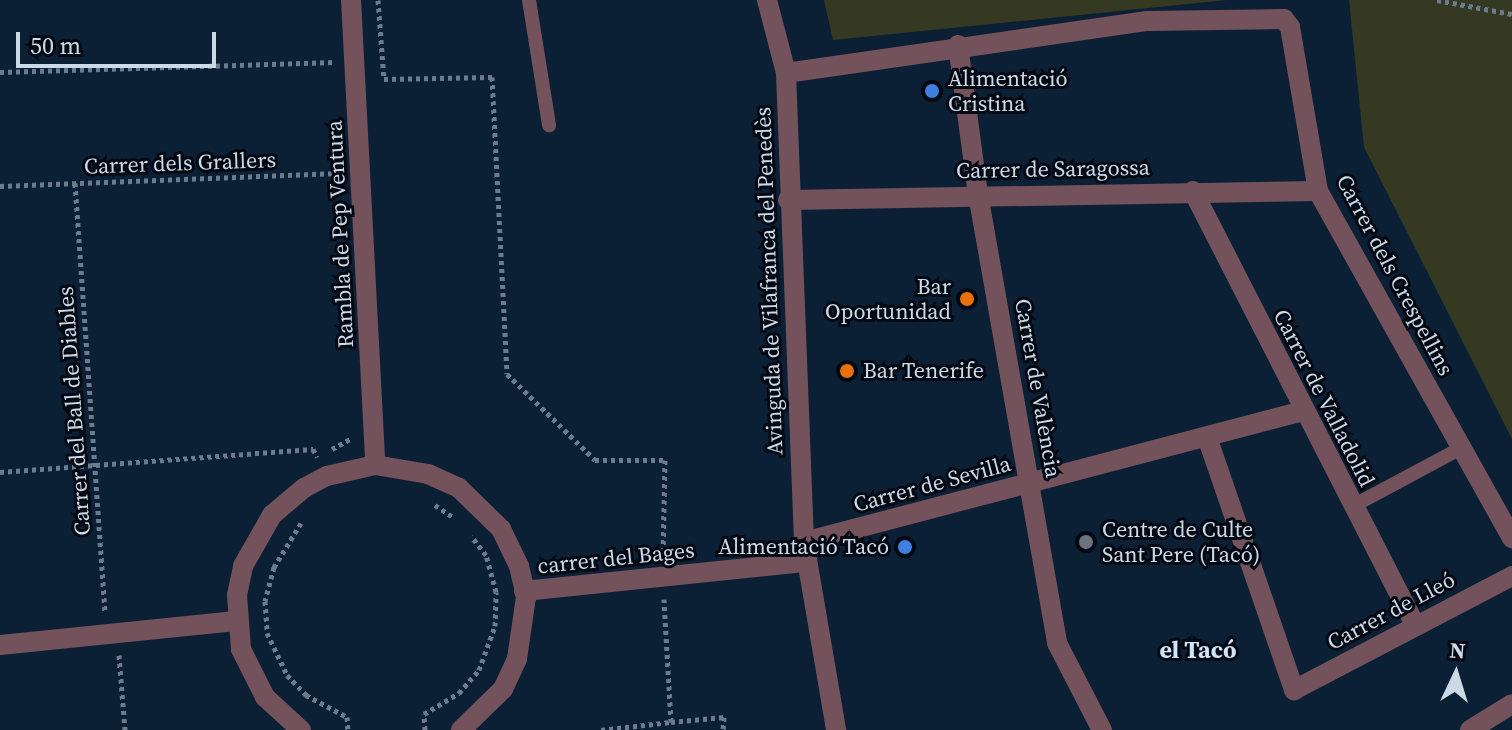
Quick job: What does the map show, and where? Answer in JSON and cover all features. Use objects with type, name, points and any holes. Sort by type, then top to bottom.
[{"type":"street","name":"Rambla de Pep Ventura","points":[[351,0],[375,465]]},
{"type":"street","name":"Avinguda de Vilafranca del Penedès","points":[[767,0],[786,73],[788,200],[806,552],[836,730]]},
{"type":"street","name":"Carrer dels Crespellins","points":[[958,45],[1147,21],[1284,19],[1290,27],[1318,191],[1512,538]]},
{"type":"street","points":[[786,73],[958,45]]},
{"type":"street","name":"Carrer de València","points":[[958,45],[978,194],[1057,643],[1102,730]]},
{"type":"street","name":"Carrer de Valladolid","points":[[1193,191],[1415,625]]},
{"type":"street","name":"Carrer de Saragossa","points":[[788,200],[978,194],[1318,191]]},
{"type":"street","name":"Carrer de Sevilla","points":[[806,552],[1031,483],[1303,411]]},
{"type":"street","name":"Carrer de Lleó","points":[[1207,437],[1294,690],[1512,576]]},
{"type":"street","points":[[301,730],[265,697],[251,674],[236,621],[243,566],[272,515],[327,476],[375,465],[437,476],[480,504],[509,542],[524,591],[525,631],[517,659],[503,689],[461,730]]},
{"type":"street","name":"carrer del Bages","points":[[524,591],[663,577],[806,552]]},
{"type":"street","points":[[0,645],[236,621]]},
{"type":"street","points":[[1470,730],[1512,704]]},
{"type":"lane","points":[[529,0],[549,125]]},
{"type":"lane","points":[[1353,506],[1461,448]]},
{"type":"lane","name":"Avinguda de Vilafranca del Penedès","points":[[806,552],[801,573],[829,730]]},
{"type":"path","points":[[1437,0],[1512,14]]},
{"type":"path","points":[[0,72],[355,61]]},
{"type":"path","points":[[384,79],[492,77],[507,374],[595,460],[665,460],[663,577],[671,722]]},
{"type":"path","name":"Carrer dels Grallers","points":[[0,186],[361,173]]},
{"type":"path","name":"Carrer del Ball de Diables","points":[[75,183],[91,464],[125,730]]},
{"type":"path","points":[[0,472],[313,449]]},
{"type":"path","points":[[426,500],[461,522]]},
{"type":"path","points":[[309,514],[274,567],[265,601],[267,633],[287,675],[306,695],[347,717],[348,730]]},
{"type":"path","points":[[425,730],[424,714],[459,693],[479,670],[495,626],[496,592],[486,555],[469,533]]},
{"type":"path","points":[[601,730],[724,717],[723,730]]},
{"type":"green space","points":[[824,0],[1227,0],[833,40]]},
{"type":"green space","points":[[1349,0],[1512,0],[1512,439],[1364,147]]},
{"type":"place","name":"Alimentació Cristina","points":[[932,91]]},
{"type":"place","name":"Bar Oportunidad","points":[[967,299]]},
{"type":"place","name":"Bar Tenerife","points":[[847,371]]},
{"type":"place","name":"Centre de Culte Sant Pere (Tacó)","points":[[1086,542]]},
{"type":"place","name":"Alimentació Tacó","points":[[905,547]]},
{"type":"district","name":"el Tacó","points":[[1198,650]]}]
